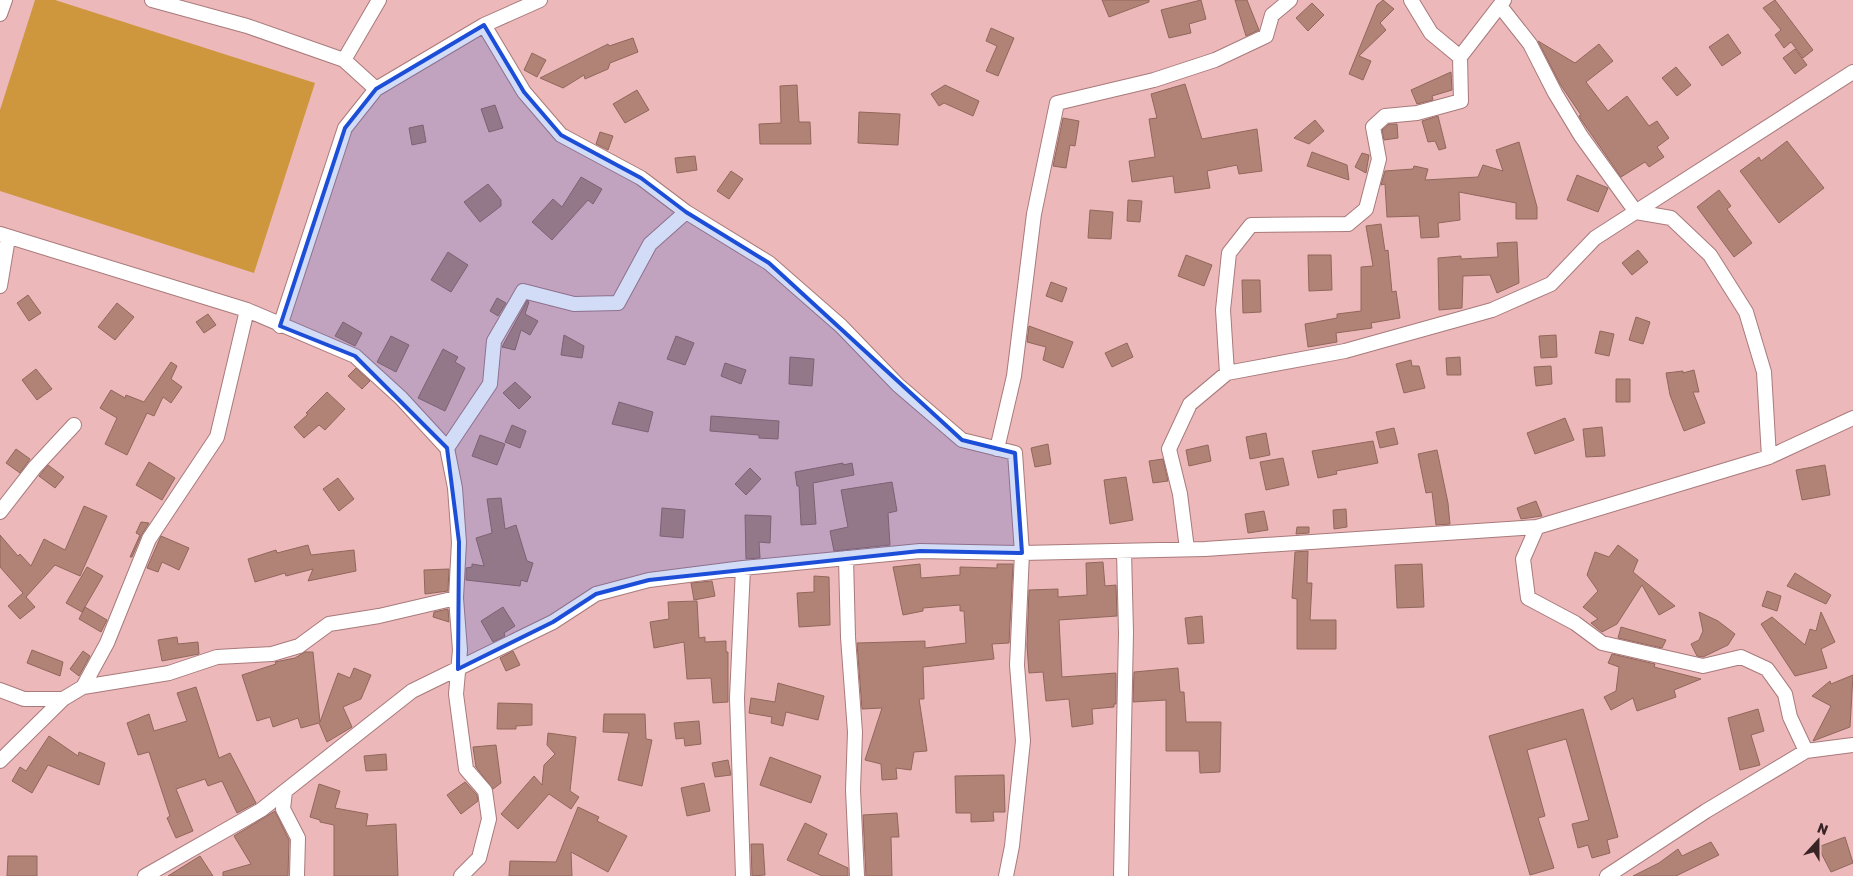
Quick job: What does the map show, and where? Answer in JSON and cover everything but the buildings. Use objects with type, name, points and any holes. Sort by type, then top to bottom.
[{"type":"street","points":[[0,14],[5,0]]},
{"type":"street","points":[[152,0],[246,26],[344,60],[376,89]]},
{"type":"street","points":[[344,60],[379,0]]},
{"type":"street","points":[[280,326],[345,128],[376,89],[484,25],[540,0]]},
{"type":"street","points":[[997,448],[1014,376],[1034,214],[1057,103],[1154,80],[1215,60],[1266,36],[1272,15],[1290,0]]},
{"type":"street","points":[[1411,0],[1431,33],[1460,57]]},
{"type":"street","points":[[1227,373],[1223,310],[1229,253],[1250,225],[1348,224],[1366,209],[1379,159],[1373,127],[1385,116],[1417,113],[1461,101],[1460,57],[1502,3],[1530,44],[1555,93],[1581,136],[1636,212],[1671,218],[1710,255],[1746,312],[1764,372],[1769,457]]},
{"type":"street","points":[[484,25],[524,92],[561,135],[641,178],[686,212],[769,263],[841,326],[898,385],[962,440],[1015,453],[1022,553],[1017,665],[1023,741],[1012,846],[1006,876]]},
{"type":"street","points":[[1187,549],[1180,494],[1169,449],[1190,404],[1227,373],[1344,351],[1492,310],[1551,284],[1595,238],[1853,72]]},
{"type":"street","points":[[447,448],[490,384],[494,341],[523,291],[574,304],[618,303],[650,244],[686,212]]},
{"type":"street","points":[[0,286],[4,236],[247,310],[280,326],[355,356],[401,398],[447,448],[455,488],[459,542],[456,598],[460,650],[456,694],[466,769],[485,791],[489,819],[478,858],[461,876]]},
{"type":"street","points":[[83,687],[106,643],[149,538],[217,437],[247,310]]},
{"type":"street","points":[[145,876],[261,810],[412,691],[553,622],[596,594],[648,580],[743,568],[920,551],[1022,553],[1187,549],[1537,527],[1769,457],[1853,418]]},
{"type":"street","points":[[0,512],[35,467],[74,425]]},
{"type":"street","points":[[1537,527],[1523,559],[1528,598],[1575,623],[1602,643],[1703,666],[1741,657],[1766,669],[1785,694],[1790,717],[1806,750]]},
{"type":"street","points":[[1121,876],[1126,633],[1124,551]]},
{"type":"street","points":[[846,558],[848,637],[855,732],[853,790],[856,876]]},
{"type":"street","points":[[743,568],[737,698],[743,876]]},
{"type":"street","points":[[0,761],[63,699],[83,687],[169,673],[217,657],[272,654],[299,646],[329,624],[379,616],[456,598]]},
{"type":"street","points":[[0,690],[24,699],[63,699]]},
{"type":"street","points":[[1607,876],[1706,811],[1806,750],[1853,745]]},
{"type":"street","points":[[285,791],[283,809],[298,838],[297,876]]},
{"type":"highlighted area","points":[[484,25],[524,92],[561,135],[641,178],[686,212],[769,263],[962,440],[1015,453],[1022,553],[920,551],[649,580],[596,594],[553,622],[458,669],[459,542],[447,448],[355,356],[280,326],[345,128],[376,89]]},
{"type":"shaded area","points":[[35,0],[55,0],[315,83],[254,273],[0,191],[0,110]]}]
